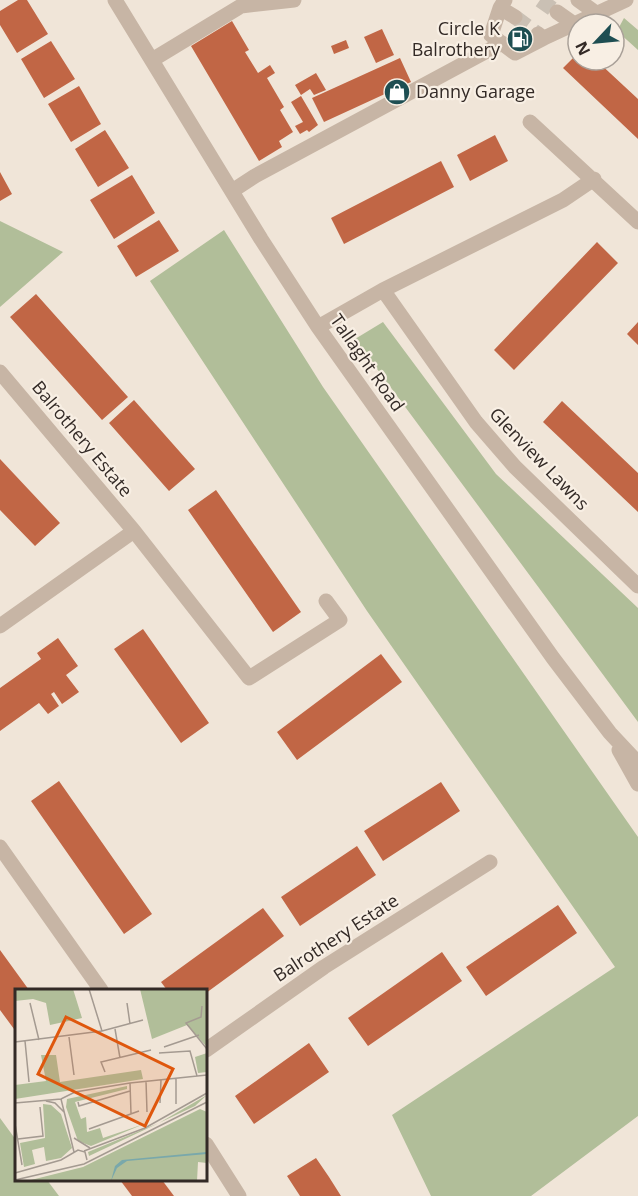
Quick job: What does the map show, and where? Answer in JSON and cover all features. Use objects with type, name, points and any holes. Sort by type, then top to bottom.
[{"type":"street","name":"Tallaght Road","points":[[115,0],[318,327],[553,658],[610,733],[638,763]]},
{"type":"street","points":[[152,60],[241,6],[294,0]]},
{"type":"street","points":[[578,0],[595,12]]},
{"type":"street","points":[[598,12],[626,0]]},
{"type":"street","points":[[515,17],[502,4],[491,35],[515,53],[541,36],[566,27]]},
{"type":"street","points":[[557,12],[566,18]]},
{"type":"street","points":[[232,191],[255,176],[502,43]]},
{"type":"street","points":[[530,122],[638,222]]},
{"type":"street","points":[[318,327],[383,290],[563,200],[594,179]]},
{"type":"street","name":"Glenview Lawns","points":[[383,290],[476,422],[515,467],[638,586]]},
{"type":"street","name":"Balrothery Estate","points":[[0,372],[134,531],[249,678],[340,620],[326,601]]},
{"type":"street","points":[[0,626],[134,531]]},
{"type":"street","name":"Tallaght Road","points":[[610,733],[638,784]]},
{"type":"street","points":[[0,847],[100,989]]},
{"type":"street","name":"Balrothery Estate","points":[[207,1049],[324,967],[490,862]]},
{"type":"street","points":[[207,1146],[239,1196]]},
{"type":"green space","points":[[626,20],[638,30],[638,50],[626,39]]},
{"type":"green space","points":[[0,221],[63,252],[0,307]]},
{"type":"green space","points":[[224,230],[323,387],[638,837],[638,1116],[531,1196],[431,1196],[392,1115],[615,967],[367,611],[150,281]]},
{"type":"green space","points":[[383,322],[496,474],[638,608],[638,722],[355,339]]},
{"type":"green space","points":[[0,1118],[15,1139],[15,1181],[48,1181],[59,1196],[0,1196]]},
{"type":"building","points":[[18,0],[27,0],[48,34],[17,53],[0,25],[0,11]]},
{"type":"building","points":[[232,21],[249,50],[245,52],[258,73],[270,65],[275,73],[267,78],[284,107],[280,110],[293,132],[279,141],[282,147],[259,161],[191,46]]},
{"type":"building","points":[[382,29],[394,55],[376,63],[364,37]]},
{"type":"building","points":[[346,40],[349,48],[334,54],[331,46]]},
{"type":"building","points":[[51,41],[75,79],[44,98],[21,59]]},
{"type":"building","points":[[400,58],[411,82],[324,122],[312,98]]},
{"type":"building","points":[[567,72],[609,72],[638,99],[638,139]]},
{"type":"building","points":[[316,73],[326,90],[314,95],[310,89],[301,95],[295,85]]},
{"type":"building","points":[[79,86],[101,124],[71,142],[48,104]]},
{"type":"building","points":[[301,96],[318,125],[309,132],[307,130],[300,134],[295,126],[303,122],[291,102]]},
{"type":"building","points":[[105,130],[129,168],[98,187],[75,149]]},
{"type":"building","points":[[495,135],[508,161],[470,181],[457,155]]},
{"type":"building","points":[[441,161],[454,187],[344,244],[331,218]]},
{"type":"building","points":[[0,172],[12,194],[0,201]]},
{"type":"building","points":[[132,175],[155,213],[114,239],[90,200]]},
{"type":"building","points":[[159,220],[179,251],[136,277],[117,246]]},
{"type":"building","points":[[597,242],[618,263],[514,370],[494,350]]},
{"type":"building","points":[[36,294],[128,397],[102,420],[10,317]]},
{"type":"building","points":[[638,322],[638,345],[627,334]]},
{"type":"building","points":[[134,400],[195,469],[169,491],[109,423]]},
{"type":"building","points":[[562,401],[638,473],[638,512],[543,422]]},
{"type":"building","points":[[0,459],[60,523],[35,546],[0,510]]},
{"type":"building","points":[[216,490],[301,612],[273,632],[188,510]]},
{"type":"building","points":[[143,629],[209,723],[181,743],[114,649]]},
{"type":"building","points":[[58,638],[78,666],[66,675],[79,692],[62,704],[54,692],[51,694],[59,706],[48,714],[39,703],[0,731],[0,688],[41,659],[37,653]]},
{"type":"building","points":[[381,654],[402,682],[297,760],[277,732]]},
{"type":"building","points":[[59,781],[152,914],[124,934],[31,801]]},
{"type":"building","points":[[441,782],[460,811],[383,861],[364,831]]},
{"type":"building","points":[[357,846],[376,875],[300,926],[281,897]]},
{"type":"building","points":[[558,905],[577,933],[486,996],[466,967]]},
{"type":"building","points":[[263,908],[284,936],[207,992],[207,989],[166,989],[161,982]]},
{"type":"building","points":[[0,950],[28,989],[15,989],[14,1029],[0,1010]]},
{"type":"building","points":[[442,952],[462,981],[368,1046],[348,1018]]},
{"type":"building","points":[[309,1043],[329,1072],[254,1124],[235,1096]]},
{"type":"building","points":[[316,1158],[341,1196],[300,1196],[287,1176]]},
{"type":"building","points":[[121,1181],[163,1181],[174,1196],[132,1196]]},
{"type":"tunnel","points":[[540,0],[557,12]]},
{"type":"tunnel","points":[[515,17],[538,34]]},
{"type":"place","name":"Circle K Balrothery","points":[[520,39]]},
{"type":"place","name":"Danny Garage","points":[[397,92]]}]
